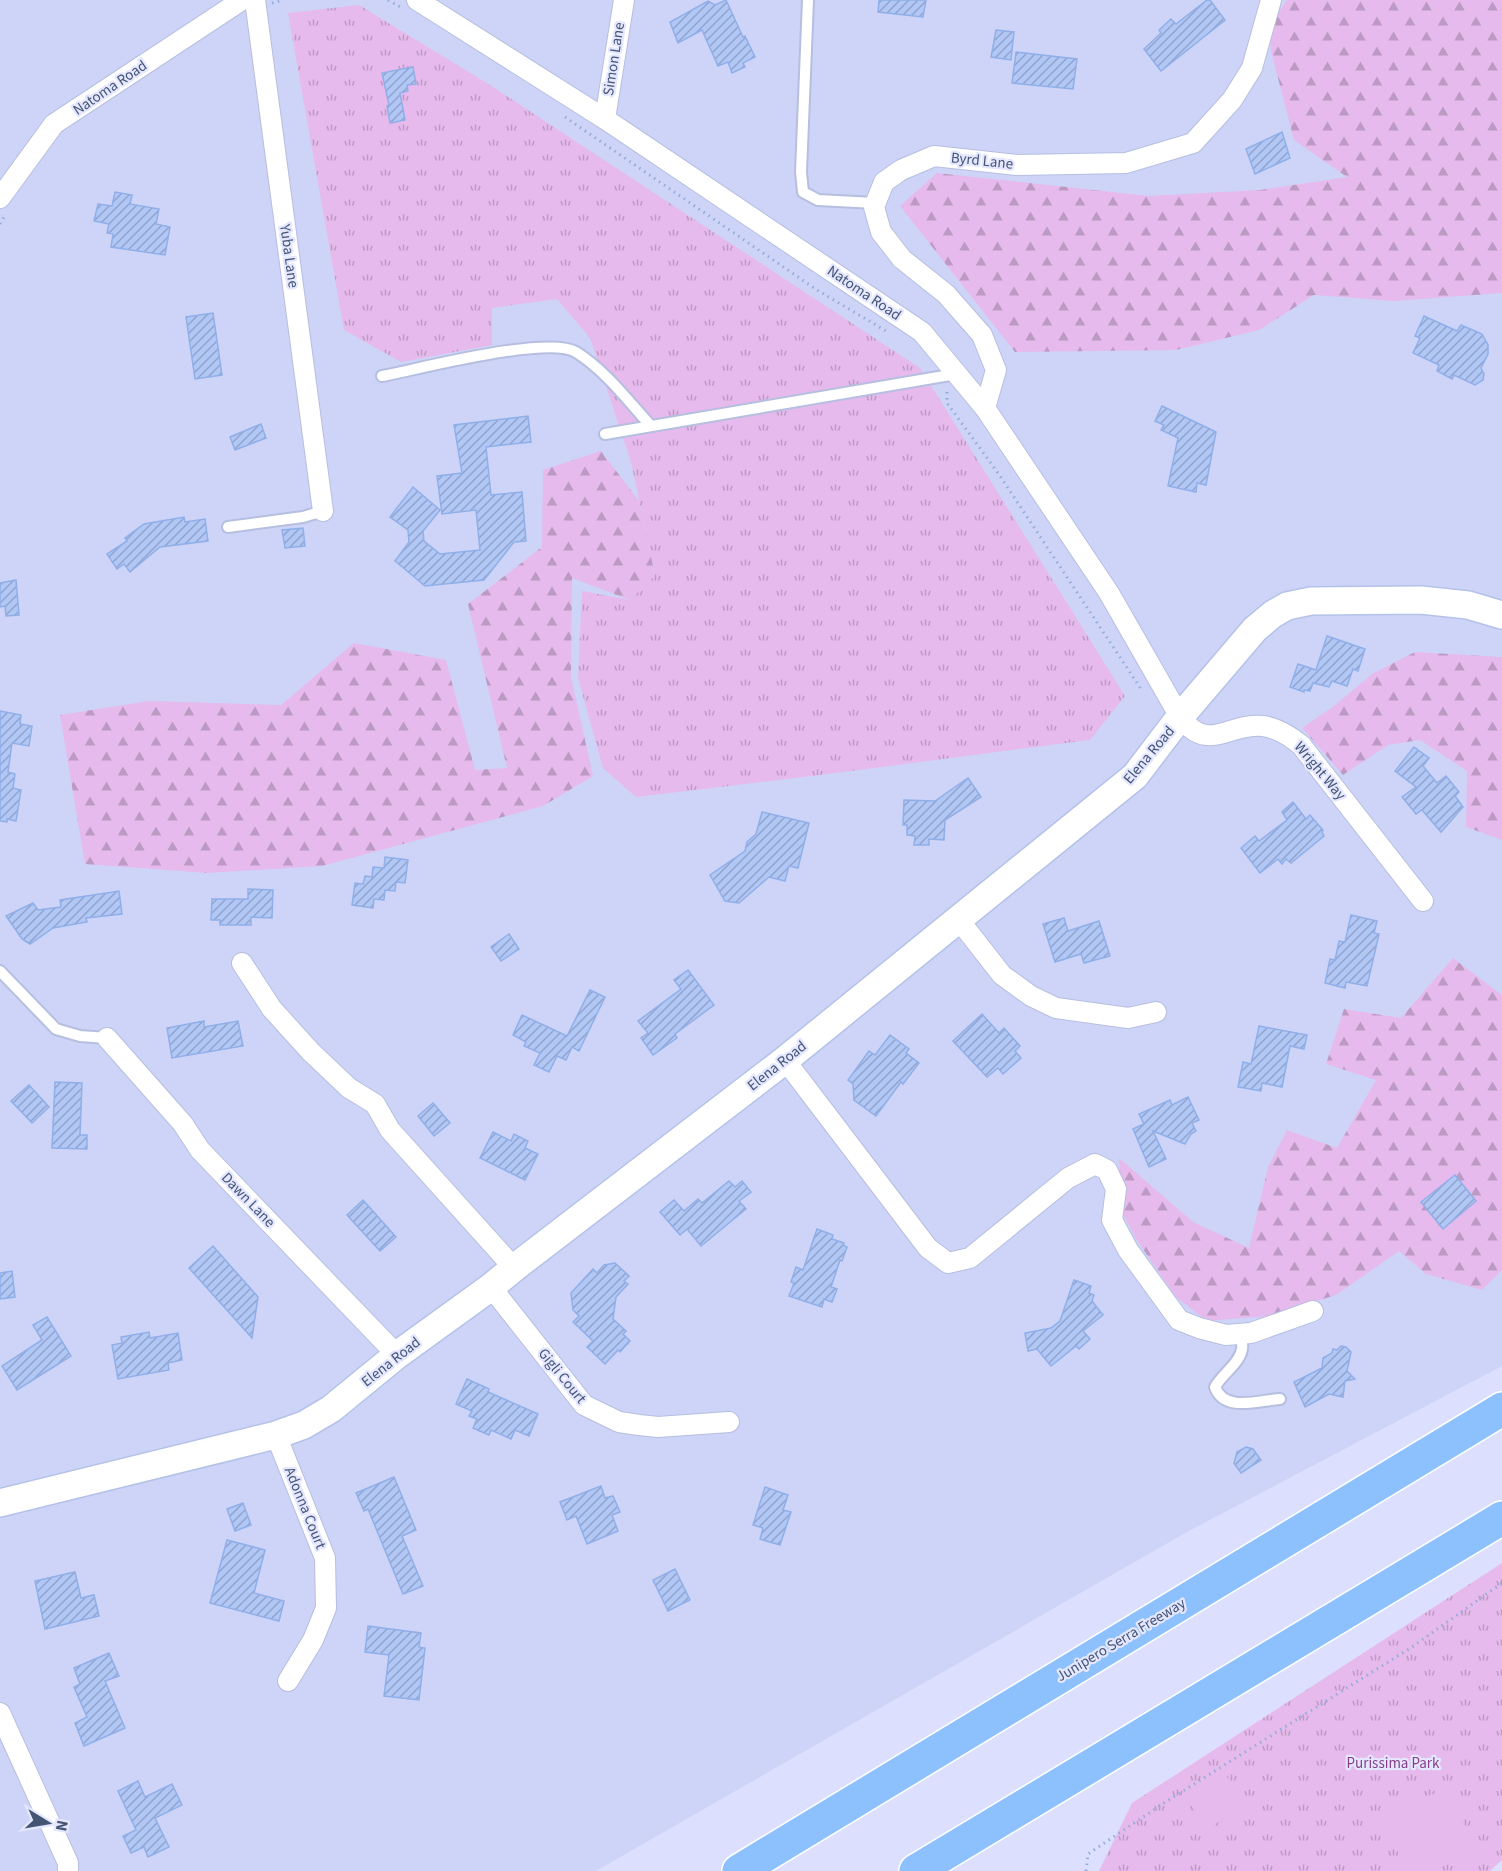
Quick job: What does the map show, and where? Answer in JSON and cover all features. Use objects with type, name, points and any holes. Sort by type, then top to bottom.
[{"type":"highway","name":"Junipero Serra Freeway","points":[[739,1871],[1502,1409]]},
{"type":"highway","points":[[915,1871],[1502,1518]]},
{"type":"street","name":"Natoma Road","points":[[0,198],[54,124],[242,0]]},
{"type":"street","name":"Yuba Lane","points":[[255,0],[323,511]]},
{"type":"street","name":"Simon Lane","points":[[605,119],[624,0]]},
{"type":"street","name":"Byrd Lane","points":[[875,203],[885,182],[902,170],[934,156],[1017,165],[1126,163],[1193,142],[1232,100],[1252,68],[1271,0]]},
{"type":"street","name":"Natoma Road","points":[[412,5],[605,119],[922,332],[952,375],[985,408],[1109,593],[1180,717]]},
{"type":"street","points":[[875,203],[873,207],[881,232],[902,259],[946,294],[982,336],[996,370],[985,408]]},
{"type":"street","name":"Elena Road","points":[[0,1503],[276,1435],[304,1425],[332,1409],[397,1355],[491,1287],[784,1060],[1135,776],[1180,717],[1255,629],[1273,614],[1287,606],[1311,601],[1421,600],[1468,605],[1502,615]]},
{"type":"street","name":"Wright Way","points":[[1180,717],[1190,729],[1200,735],[1211,736],[1244,727],[1264,726],[1286,733],[1301,745],[1423,901]]},
{"type":"street","points":[[959,920],[1002,975],[1031,996],[1056,1008],[1128,1018],[1156,1012]]},
{"type":"street","points":[[242,963],[272,1009],[311,1052],[349,1088],[375,1104],[390,1130],[513,1268]]},
{"type":"street","name":"Dawn Lane","points":[[107,1038],[183,1124],[200,1150],[397,1355]]},
{"type":"street","points":[[784,1060],[928,1248],[948,1263],[970,1258],[1068,1178],[1095,1164],[1107,1170],[1116,1189],[1112,1220],[1128,1250],[1179,1320],[1226,1335],[1241,1334],[1251,1333],[1313,1311]]},
{"type":"street","name":"Gigli Court","points":[[491,1287],[584,1405],[619,1422],[639,1425],[658,1427],[729,1422]]},
{"type":"street","name":"Adonna Court","points":[[276,1435],[325,1558],[326,1608],[313,1640],[288,1681]]},
{"type":"street","points":[[0,1713],[68,1863],[68,1871]]},
{"type":"lane","points":[[808,0],[801,172],[803,192],[818,200],[875,203]]},
{"type":"lane","points":[[382,376],[518,349],[555,347],[574,351],[606,376],[651,426]]},
{"type":"lane","points":[[605,434],[952,375]]},
{"type":"lane","points":[[228,527],[303,517],[323,511]]},
{"type":"lane","points":[[0,971],[56,1029],[80,1036],[107,1038]]},
{"type":"lane","points":[[1241,1334],[1242,1351],[1233,1366],[1219,1379],[1215,1387],[1218,1394],[1226,1400],[1237,1403],[1280,1399]]},
{"type":"path","points":[[388,0],[412,5]]},
{"type":"path","points":[[562,115],[817,290],[888,332]]},
{"type":"path","points":[[952,375],[947,403],[998,473],[1144,692]]},
{"type":"path","points":[[1086,1871],[1088,1854],[1164,1803],[1412,1647],[1502,1583]]},
{"type":"shaded area","points":[[0,0],[1502,0],[1502,1366],[1187,1532],[596,1871],[0,1871]]},
{"type":"green space","points":[[1287,0],[1502,0],[1502,293],[1394,301],[1314,295],[1259,330],[1176,350],[1015,352],[900,206],[937,173],[1149,196],[1260,190],[1347,177],[1294,140],[1271,51],[1270,25]]},
{"type":"green space","points":[[359,5],[490,85],[920,368],[1125,696],[1090,740],[636,797],[603,768],[578,678],[582,591],[630,600],[655,575],[631,462],[590,338],[557,299],[492,308],[492,345],[401,362],[344,330],[288,13]]},
{"type":"green space","points":[[601,451],[639,501],[655,575],[630,600],[572,578],[571,677],[593,776],[543,806],[322,866],[207,873],[85,864],[60,715],[149,701],[281,705],[354,643],[446,660],[475,770],[507,768],[468,604],[542,547],[543,470]]},
{"type":"green space","points":[[1415,652],[1502,657],[1502,840],[1466,827],[1467,771],[1420,740],[1388,745],[1343,775],[1302,728],[1334,706],[1372,674]]},
{"type":"green space","points":[[1453,958],[1502,995],[1502,1270],[1482,1290],[1426,1274],[1399,1251],[1336,1295],[1269,1316],[1207,1321],[1176,1297],[1136,1239],[1122,1212],[1119,1158],[1193,1222],[1249,1248],[1268,1167],[1287,1130],[1337,1148],[1376,1080],[1326,1064],[1344,1009],[1401,1018]]},
{"type":"green space","name":"Purissima Park","points":[[1502,1563],[1502,1860],[1490,1871],[1099,1871],[1132,1803]]},
{"type":"green space","points":[[1226,1775],[1245,1804],[1208,1829],[1188,1801]]},
{"type":"green space","points":[[1450,1788],[1474,1855],[1430,1871],[1405,1871],[1383,1812]]},
{"type":"building","points":[[726,0],[755,57],[743,63],[745,67],[732,73],[728,62],[718,66],[702,30],[678,43],[670,22],[708,1],[715,5]]},
{"type":"building","points":[[879,0],[926,0],[923,17],[878,12]]},
{"type":"building","points":[[1210,0],[1225,20],[1161,71],[1144,49],[1161,33],[1159,30],[1171,19],[1176,24]]},
{"type":"building","points":[[996,30],[1014,32],[1011,60],[991,57]]},
{"type":"building","points":[[1016,52],[1077,59],[1073,89],[1012,83]]},
{"type":"building","points":[[413,67],[416,84],[407,85],[408,91],[400,93],[405,120],[390,123],[387,106],[389,105],[382,73]]},
{"type":"building","points":[[1282,132],[1290,158],[1255,174],[1246,149]]},
{"type":"building","points":[[115,192],[132,195],[130,204],[159,209],[156,224],[170,227],[165,255],[111,247],[113,234],[107,233],[109,224],[94,221],[98,204],[112,206]]},
{"type":"building","points":[[213,313],[222,375],[195,379],[186,317]]},
{"type":"building","points":[[1424,316],[1457,331],[1461,325],[1482,334],[1488,345],[1488,354],[1481,368],[1484,374],[1483,380],[1475,385],[1454,375],[1452,379],[1437,371],[1439,365],[1413,353],[1420,338],[1415,336]]},
{"type":"building","points":[[1162,406],[1216,432],[1206,485],[1197,483],[1196,492],[1168,486],[1178,438],[1161,430],[1164,425],[1155,421]]},
{"type":"building","points":[[528,416],[531,442],[486,447],[491,495],[522,492],[526,541],[514,542],[484,580],[425,586],[395,561],[409,542],[408,530],[390,517],[413,487],[440,510],[423,531],[424,541],[440,554],[480,550],[476,510],[442,514],[437,476],[462,473],[454,425]]},
{"type":"building","points":[[261,424],[266,438],[235,450],[230,437]]},
{"type":"building","points":[[184,517],[185,522],[205,519],[208,541],[160,547],[130,572],[124,564],[117,569],[107,554],[127,541],[125,538],[144,524]]},
{"type":"building","points":[[303,528],[305,546],[285,548],[282,530]]},
{"type":"building","points":[[16,580],[19,615],[6,616],[5,606],[0,607],[0,583]]},
{"type":"building","points":[[1327,636],[1365,649],[1358,671],[1353,669],[1347,686],[1332,681],[1329,687],[1313,683],[1310,691],[1304,690],[1304,692],[1290,687],[1298,664],[1316,670]]},
{"type":"building","points":[[0,711],[21,715],[20,724],[32,726],[29,746],[12,743],[8,772],[15,774],[13,788],[21,790],[16,821],[7,819],[7,822],[0,821]]},
{"type":"building","points":[[1414,747],[1429,758],[1423,766],[1437,783],[1446,776],[1459,792],[1455,796],[1463,807],[1441,832],[1422,810],[1416,814],[1402,797],[1416,787],[1395,771]]},
{"type":"building","points":[[968,778],[981,797],[945,820],[944,840],[929,839],[929,845],[914,845],[915,836],[907,835],[907,825],[903,825],[904,800],[935,801]]},
{"type":"building","points":[[1293,802],[1306,819],[1310,815],[1323,830],[1324,836],[1291,863],[1286,859],[1282,864],[1278,859],[1260,873],[1241,848],[1255,836],[1259,841],[1287,820],[1282,812]]},
{"type":"building","points":[[762,812],[809,823],[798,868],[789,866],[785,881],[769,877],[739,903],[725,901],[710,875],[745,851],[747,842],[756,834]]},
{"type":"building","points":[[385,857],[408,860],[405,883],[396,882],[395,891],[385,890],[384,900],[374,899],[373,908],[352,905],[355,883],[363,884],[365,876],[372,877],[373,867],[384,868]]},
{"type":"building","points":[[248,889],[273,890],[272,918],[251,917],[251,925],[220,925],[220,920],[211,920],[212,899],[248,899]]},
{"type":"building","points":[[119,891],[122,914],[86,918],[87,922],[53,928],[30,944],[22,939],[6,916],[33,903],[38,910],[61,907],[60,900]]},
{"type":"building","points":[[1351,915],[1377,921],[1374,933],[1379,934],[1367,986],[1346,982],[1345,988],[1325,983],[1330,959],[1335,960],[1339,941],[1345,942]]},
{"type":"building","points":[[1064,918],[1068,931],[1099,921],[1110,956],[1084,963],[1081,954],[1055,962],[1043,924]]},
{"type":"building","points":[[509,934],[519,949],[501,961],[491,947]]},
{"type":"building","points":[[688,970],[714,1005],[675,1034],[677,1038],[653,1055],[641,1038],[648,1033],[638,1021],[681,989],[674,980]]},
{"type":"building","points":[[590,990],[605,997],[579,1051],[572,1047],[566,1060],[557,1056],[549,1072],[534,1065],[540,1053],[524,1046],[526,1042],[513,1035],[522,1015],[567,1036]]},
{"type":"building","points":[[982,1014],[999,1033],[1004,1028],[1020,1046],[1015,1051],[1021,1058],[1003,1074],[998,1068],[987,1077],[953,1041]]},
{"type":"building","points":[[204,1021],[204,1027],[238,1021],[243,1046],[172,1058],[167,1028]]},
{"type":"building","points":[[1259,1026],[1307,1035],[1304,1049],[1290,1046],[1282,1087],[1262,1083],[1261,1091],[1238,1087],[1243,1062],[1251,1064]]},
{"type":"building","points":[[890,1035],[909,1049],[906,1053],[919,1063],[903,1084],[901,1082],[876,1116],[854,1100],[853,1084],[848,1080],[869,1051],[875,1055]]},
{"type":"building","points":[[55,1082],[82,1083],[80,1135],[87,1135],[87,1149],[52,1148]]},
{"type":"building","points":[[29,1085],[49,1107],[32,1123],[11,1101]]},
{"type":"building","points":[[1188,1097],[1199,1120],[1192,1123],[1196,1131],[1191,1134],[1185,1144],[1153,1131],[1166,1159],[1149,1167],[1133,1129],[1144,1124],[1139,1114],[1170,1100],[1172,1105]]},
{"type":"building","points":[[433,1103],[450,1123],[434,1136],[418,1116]]},
{"type":"building","points":[[493,1132],[511,1141],[514,1134],[528,1141],[525,1148],[538,1154],[525,1180],[480,1158]]},
{"type":"building","points":[[1455,1175],[1476,1201],[1443,1229],[1421,1202]]},
{"type":"building","points":[[729,1181],[735,1187],[742,1181],[751,1192],[739,1201],[746,1209],[701,1246],[687,1229],[680,1235],[660,1212],[674,1200],[684,1211],[698,1199],[702,1203]]},
{"type":"building","points":[[363,1200],[396,1237],[380,1251],[347,1215]]},
{"type":"building","points":[[817,1229],[833,1235],[832,1239],[844,1243],[843,1245],[847,1247],[831,1287],[837,1289],[832,1302],[824,1299],[822,1307],[789,1296],[794,1283],[791,1282],[796,1267],[803,1270]]},
{"type":"building","points":[[213,1246],[258,1297],[252,1338],[189,1268]]},
{"type":"building","points":[[615,1263],[629,1276],[624,1281],[628,1284],[616,1297],[613,1319],[626,1331],[623,1334],[630,1341],[605,1364],[587,1347],[593,1341],[573,1322],[579,1316],[573,1310],[571,1293],[593,1269],[597,1273],[604,1265]]},
{"type":"building","points":[[12,1271],[15,1297],[0,1299],[0,1273]]},
{"type":"building","points":[[1074,1280],[1091,1286],[1089,1293],[1094,1295],[1092,1301],[1103,1315],[1083,1331],[1090,1339],[1079,1349],[1076,1346],[1051,1366],[1037,1349],[1028,1351],[1025,1333],[1051,1328],[1060,1321]]},
{"type":"building","points":[[47,1317],[71,1356],[17,1390],[2,1366],[42,1340],[33,1325]]},
{"type":"building","points":[[149,1332],[150,1338],[178,1333],[182,1360],[168,1363],[169,1370],[118,1379],[112,1345],[122,1343],[121,1337]]},
{"type":"building","points":[[1341,1346],[1351,1352],[1347,1371],[1355,1379],[1345,1381],[1343,1397],[1329,1394],[1305,1407],[1294,1382],[1322,1368],[1323,1358],[1332,1353],[1333,1349],[1337,1350]]},
{"type":"building","points":[[467,1379],[489,1389],[488,1392],[538,1414],[529,1436],[515,1430],[511,1439],[491,1430],[489,1435],[473,1428],[477,1419],[469,1416],[472,1411],[456,1404]]},
{"type":"building","points":[[1246,1447],[1253,1449],[1261,1460],[1241,1473],[1234,1463],[1237,1452]]},
{"type":"building","points":[[394,1477],[416,1530],[402,1536],[423,1586],[403,1594],[368,1509],[364,1511],[356,1493]]},
{"type":"building","points":[[601,1486],[605,1498],[613,1496],[620,1512],[612,1515],[618,1531],[587,1544],[576,1516],[567,1520],[560,1502]]},
{"type":"building","points":[[765,1487],[788,1495],[783,1510],[791,1512],[780,1545],[760,1539],[763,1528],[753,1525]]},
{"type":"building","points":[[243,1503],[251,1525],[235,1531],[227,1509]]},
{"type":"building","points":[[227,1540],[265,1550],[254,1593],[284,1601],[279,1621],[210,1603]]},
{"type":"building","points":[[675,1569],[690,1600],[668,1611],[653,1580]]},
{"type":"building","points":[[75,1572],[81,1598],[94,1595],[99,1616],[45,1629],[35,1581]]},
{"type":"building","points":[[368,1626],[421,1633],[419,1647],[425,1648],[419,1700],[384,1696],[389,1655],[365,1652]]},
{"type":"building","points":[[109,1653],[119,1676],[105,1681],[125,1728],[84,1746],[75,1723],[87,1717],[74,1687],[80,1684],[74,1668]]},
{"type":"building","points":[[138,1781],[145,1797],[172,1784],[182,1805],[155,1818],[169,1847],[148,1857],[144,1847],[131,1853],[123,1836],[136,1830],[118,1791]]}]
